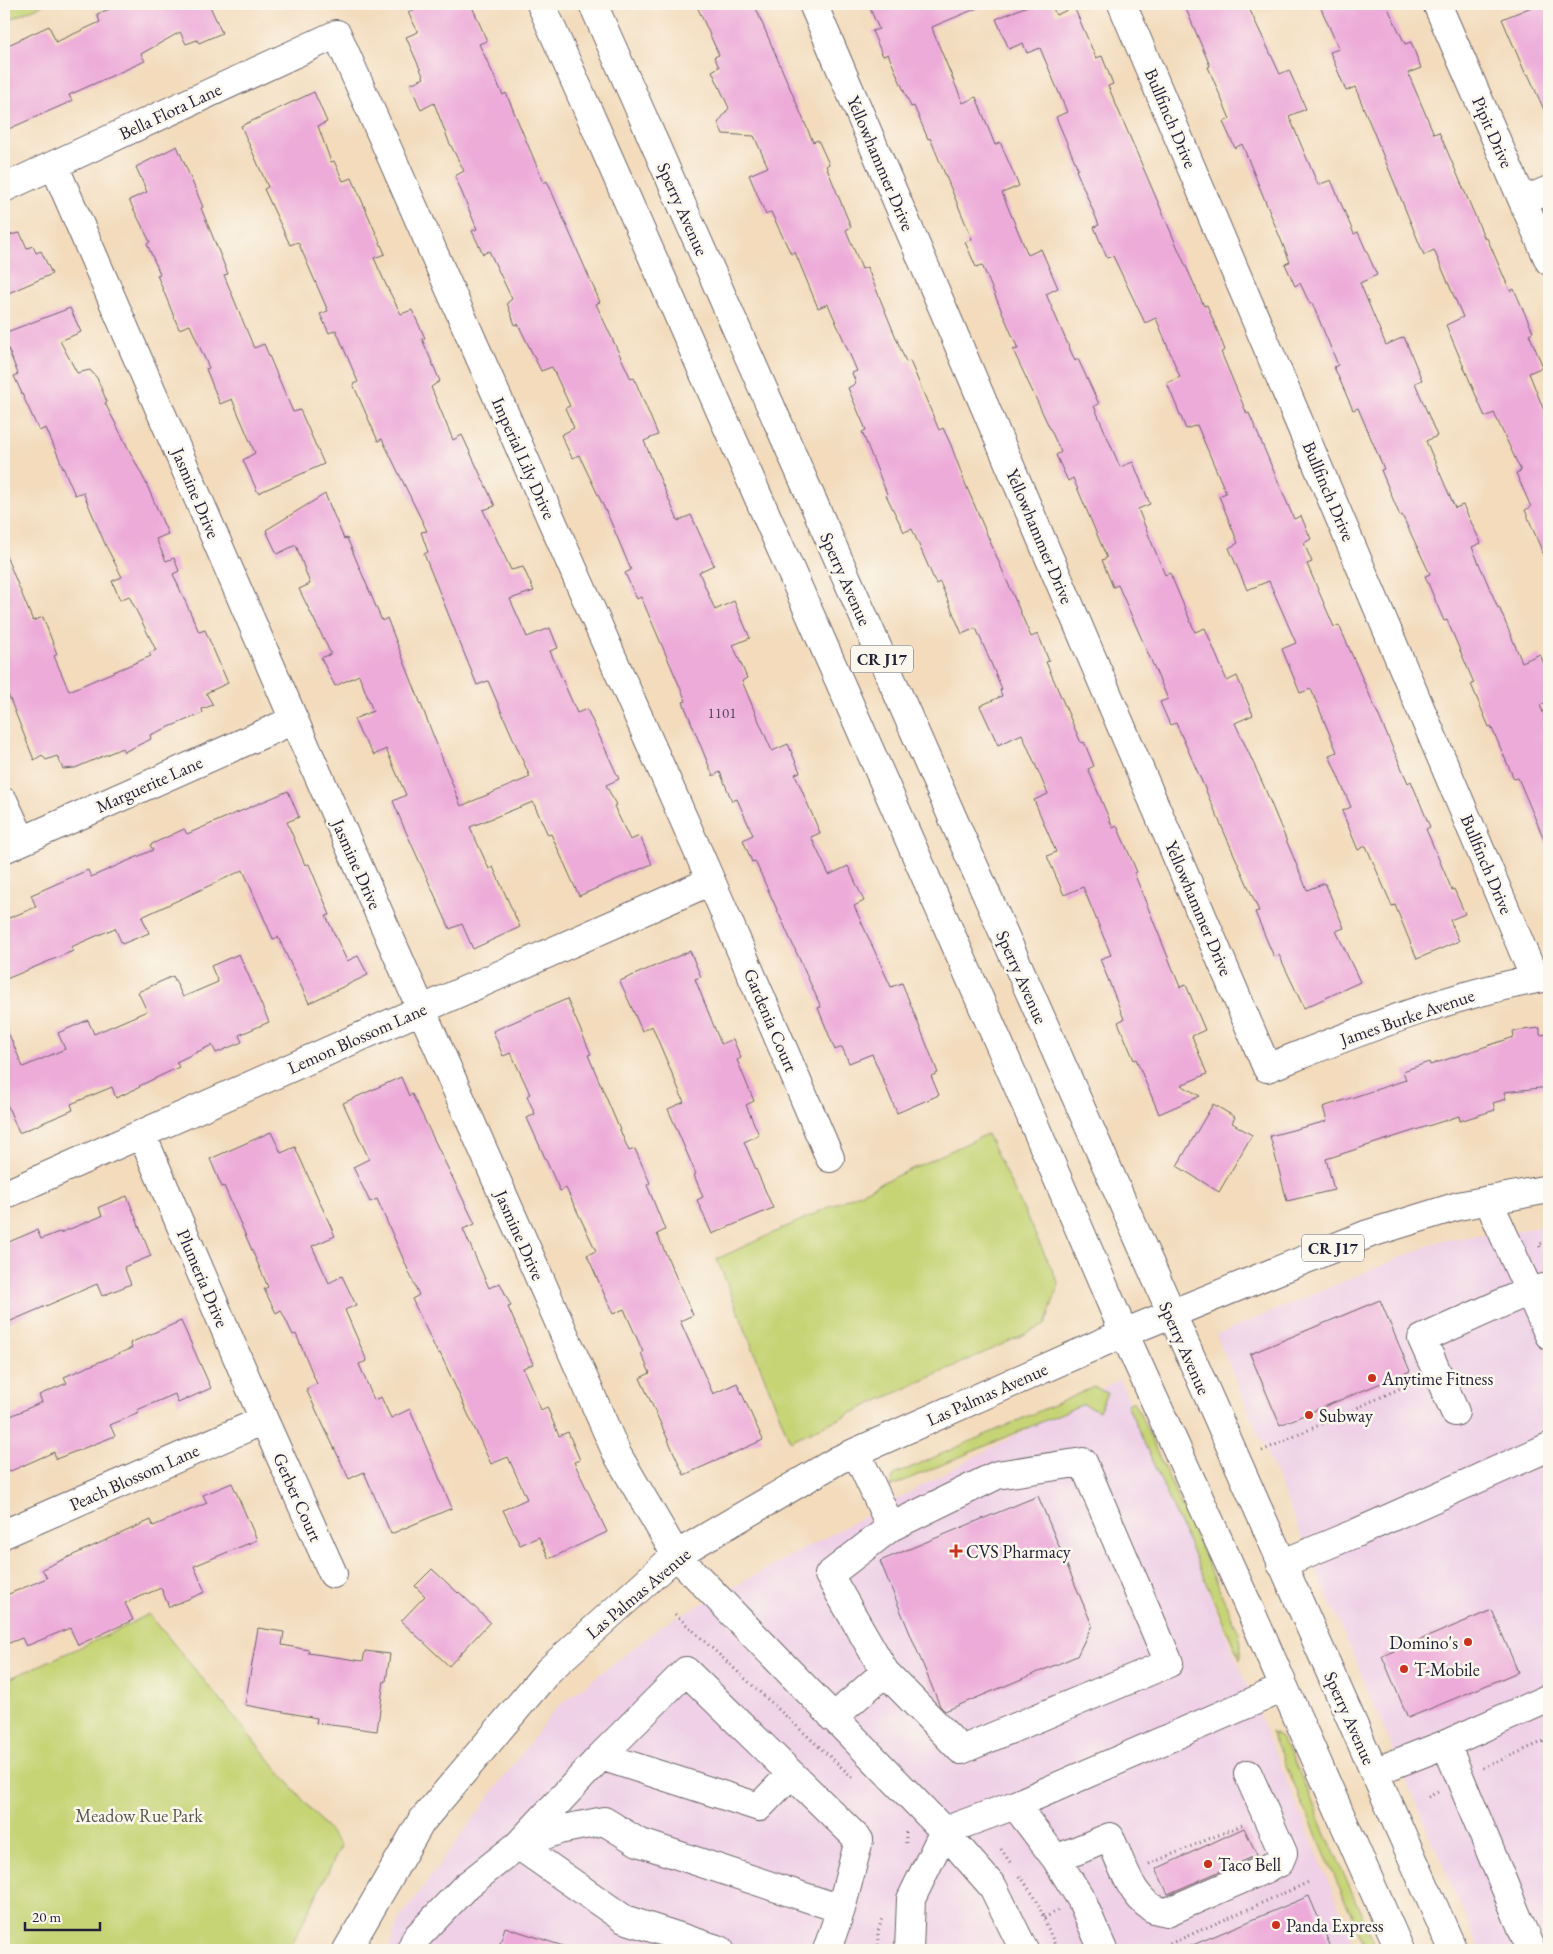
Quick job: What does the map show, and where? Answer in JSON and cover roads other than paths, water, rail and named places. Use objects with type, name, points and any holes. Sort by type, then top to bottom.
[{"type":"street","name":"CR J17","points":[[541,4],[1016,1082],[1124,1333],[1368,1234],[1458,1206],[1549,1189]]},
{"type":"street","name":"Sperry Avenue","points":[[593,4],[1170,1314],[1453,1950]]},
{"type":"street","name":"Yellowhammer Drive","points":[[813,4],[1267,1068]]},
{"type":"street","name":"Bullfinch Drive","points":[[1122,4],[1542,978]]},
{"type":"street","name":"Pipit Drive","points":[[1437,4],[1549,261]]},
{"type":"street","name":"Bella Flora Lane","points":[[4,188],[337,34]]},
{"type":"street","name":"Imperial Lily Drive","points":[[337,34],[711,881]]},
{"type":"street","name":"Jasmine Drive","points":[[54,165],[294,720],[617,1454],[676,1555],[944,1831],[993,1887],[1024,1950]]},
{"type":"street","points":[[1523,201],[1549,190]]},
{"type":"street","name":"Marguerite Lane","points":[[13,845],[294,720]]},
{"type":"street","points":[[4,802],[13,845]]},
{"type":"street","name":"Lemon Blossom Lane","points":[[4,1195],[711,881]]},
{"type":"street","name":"Gardenia Court","points":[[711,881],[830,1158]]},
{"type":"street","name":"James Burke Avenue","points":[[1267,1068],[1342,1038],[1424,1010],[1492,989],[1542,978]]},
{"type":"street","name":"Plumeria Drive","points":[[142,1135],[264,1420]]},
{"type":"street","points":[[1488,1200],[1539,1289],[1549,1335]]},
{"type":"street","points":[[1455,1412],[1422,1339],[1539,1289]]},
{"type":"street","name":"Las Palmas Avenue","points":[[347,1950],[421,1822],[549,1670],[676,1555],[838,1460],[1124,1333]]},
{"type":"street","points":[[1124,1333],[1400,1950]]},
{"type":"street","name":"Peach Blossom Lane","points":[[4,1534],[264,1420]]},
{"type":"street","name":"Gerber Court","points":[[264,1420],[333,1574]]},
{"type":"street","points":[[1281,1564],[1356,1533],[1549,1446]]},
{"type":"street","points":[[856,1452],[891,1527]]},
{"type":"street","points":[[1083,1462],[1170,1663],[961,1750],[885,1672],[829,1575],[891,1527],[997,1475],[1083,1462]]},
{"type":"street","points":[[411,1950],[416,1938],[465,1887],[518,1845],[601,1756],[686,1671],[859,1840],[841,1909],[827,1950]]},
{"type":"street","points":[[833,1718],[885,1672]]},
{"type":"street","points":[[909,1950],[911,1900],[944,1831],[1015,1806],[1284,1688]]},
{"type":"street","points":[[1374,1772],[1446,1744],[1549,1698]]},
{"type":"street","points":[[1446,1744],[1531,1950]]},
{"type":"street","points":[[601,1756],[759,1807],[791,1774]]},
{"type":"street","points":[[1056,1859],[1110,1837],[1139,1897],[1153,1909],[1167,1912],[1279,1863],[1283,1853],[1248,1774]]},
{"type":"street","points":[[1015,1806],[1056,1859],[1081,1899],[1103,1950]]},
{"type":"street","points":[[518,1845],[559,1830],[604,1821],[638,1842],[841,1909]]},
{"type":"street","points":[[518,1845],[624,1919],[720,1950]]},
{"type":"place","name":"Anytime Fitness","points":[[1372,1378]]},
{"type":"place","name":"Subway","points":[[1309,1415]]},
{"type":"place","name":"CVS Pharmacy","points":[[956,1551]]},
{"type":"place","name":"Domino's","points":[[1468,1642]]},
{"type":"place","name":"T-Mobile","points":[[1404,1669]]},
{"type":"place","name":"Taco Bell","points":[[1208,1864]]},
{"type":"place","name":"Panda Express","points":[[1276,1925]]},
{"type":"park label","name":"Meadow Rue Park","points":[[139,1815]]}]
